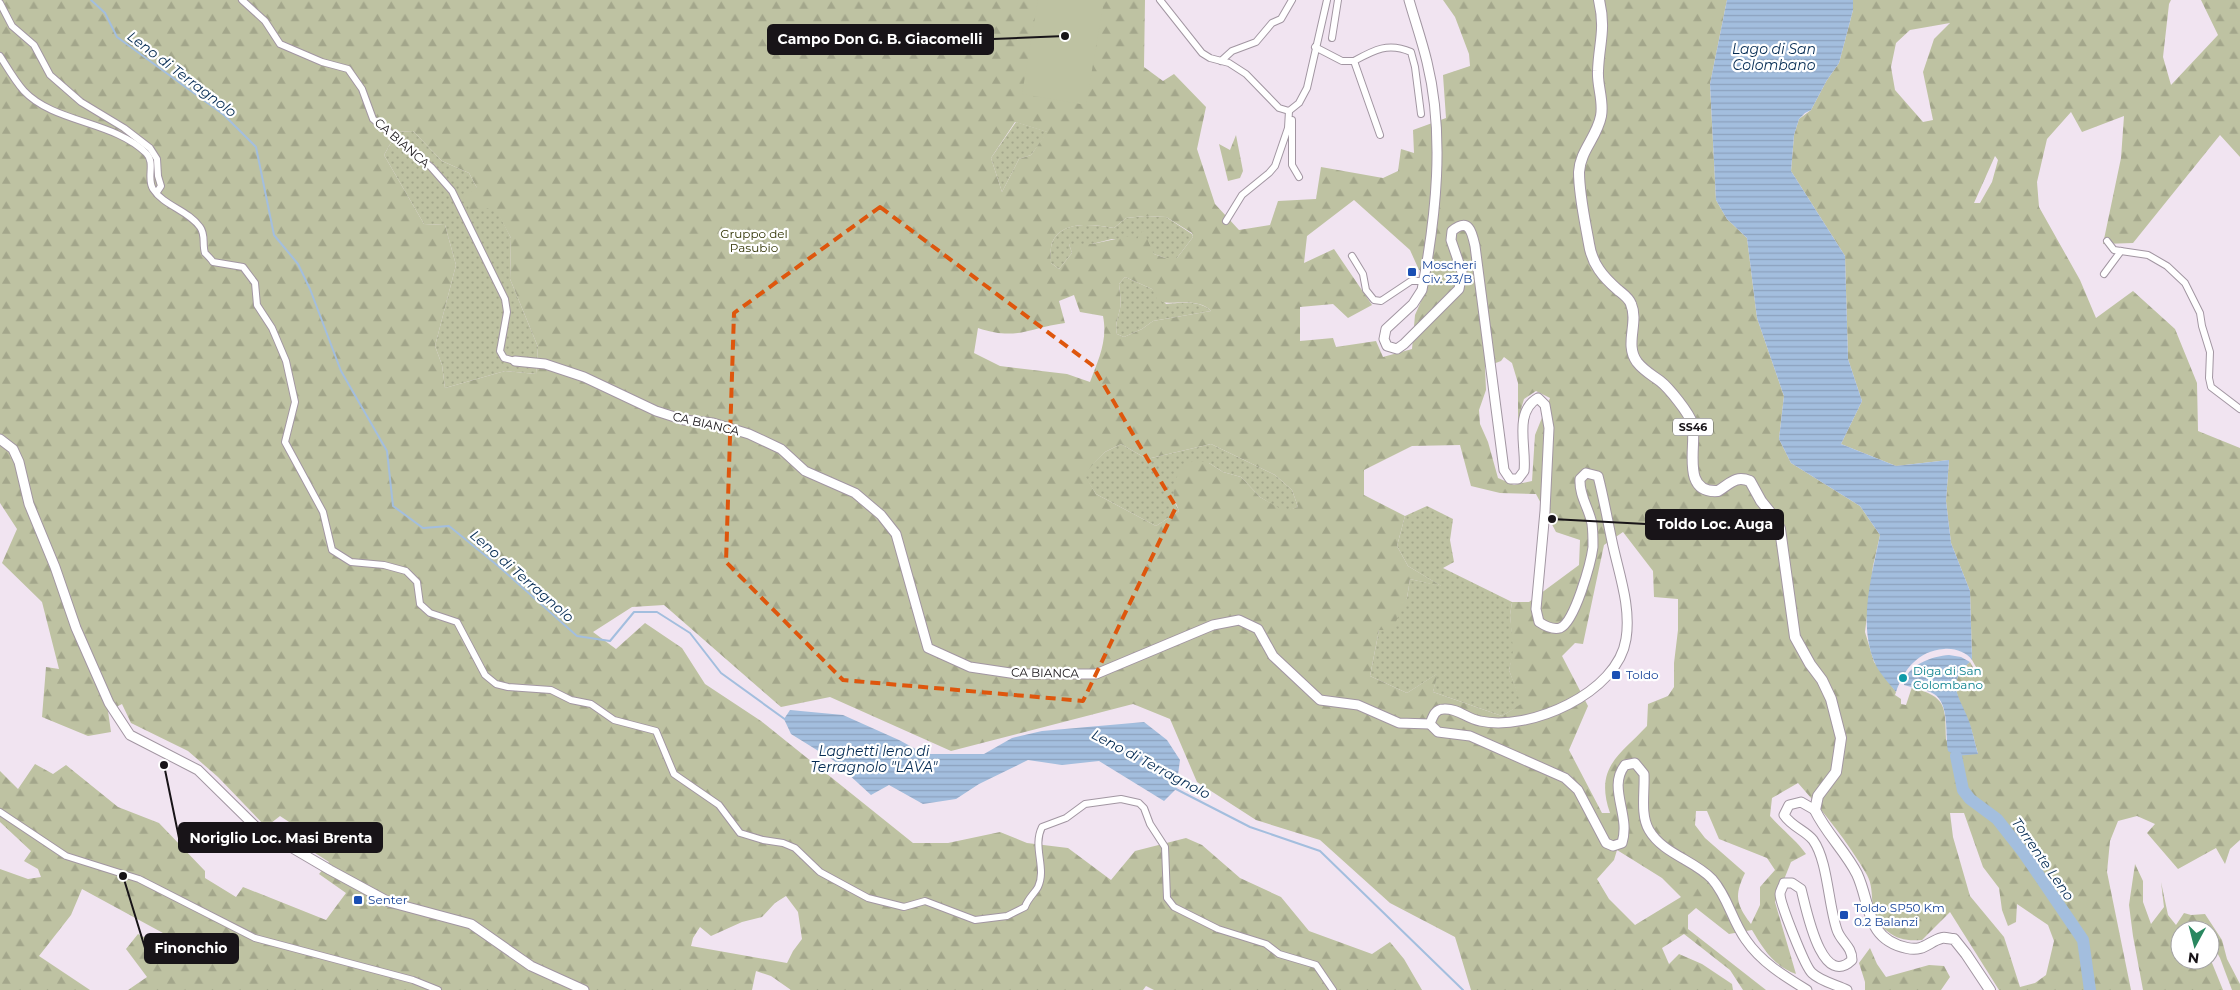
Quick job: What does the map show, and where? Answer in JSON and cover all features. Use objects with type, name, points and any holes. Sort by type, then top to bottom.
[{"type":"main road","name":"SS46","points":[[1599,0],[1603,35],[1598,71],[1602,115],[1597,131],[1581,160],[1579,172],[1589,246],[1594,263],[1603,277],[1630,301],[1634,311],[1630,347],[1636,360],[1645,371],[1662,382],[1693,424],[1693,472],[1700,486],[1706,490],[1718,491],[1732,480],[1744,478],[1750,480],[1780,529],[1795,637],[1810,664],[1822,680],[1831,699],[1841,738],[1836,772],[1818,796],[1815,810]]},
{"type":"main road","points":[[1815,810],[1822,825],[1857,874],[1868,912],[1876,930],[1893,944],[1909,949],[1924,948],[1942,938],[1954,939],[1990,990]]},
{"type":"street","name":"CA BIANCA","points":[[242,0],[265,21],[280,44],[322,62],[348,69],[362,89],[372,119],[431,167],[452,191],[505,299],[507,312],[500,351],[504,358],[545,364],[584,377],[656,411],[684,420],[713,423],[749,434],[781,449],[806,471],[855,493],[881,515],[896,534],[928,648],[970,667],[1017,674],[1096,674],[1214,625],[1239,620],[1258,629],[1274,656],[1320,700],[1358,705],[1399,723],[1430,724]]},
{"type":"street","points":[[1160,0],[1202,53],[1229,63],[1246,74],[1279,108],[1289,112]]},
{"type":"street","points":[[1222,60],[1232,51],[1256,42],[1272,23],[1281,19],[1292,0]]},
{"type":"street","points":[[1226,221],[1242,195],[1275,166],[1288,128],[1289,112],[1299,103],[1307,88],[1327,0]]},
{"type":"street","points":[[1332,38],[1338,0]]},
{"type":"street","points":[[1409,0],[1428,64],[1437,125],[1436,178],[1422,290],[1412,304],[1386,329],[1384,339],[1387,346],[1397,349],[1459,289],[1462,272],[1451,240],[1452,231],[1462,225],[1468,227],[1472,231],[1475,246],[1504,470],[1510,479],[1518,479],[1524,471],[1524,412],[1531,402],[1538,398],[1545,405],[1549,428],[1545,511],[1536,609],[1539,622],[1551,628],[1561,627],[1568,620],[1580,596],[1590,564],[1593,546],[1592,522],[1580,488],[1580,479],[1586,473],[1598,476],[1628,615],[1626,640],[1621,658],[1614,668],[1590,690],[1558,711],[1535,719],[1514,722],[1480,721],[1452,709],[1442,708],[1434,714],[1430,724],[1438,732],[1470,736],[1565,778],[1578,790],[1606,843],[1612,846],[1622,843],[1624,837],[1625,821],[1618,788],[1618,774],[1625,765],[1634,763],[1644,774],[1644,816],[1648,830],[1658,842],[1712,878],[1726,900],[1745,939],[1761,958],[1781,974],[1807,990]]},
{"type":"street","points":[[0,3],[12,26],[34,45],[50,75],[81,102],[124,128],[150,148],[158,159],[158,176],[161,186],[157,192]]},
{"type":"street","points":[[1315,47],[1342,61],[1354,61],[1380,48],[1404,49],[1411,52],[1415,67],[1421,114]]},
{"type":"street","points":[[0,56],[24,92],[45,106],[116,134],[148,154],[151,165],[151,184],[154,191],[157,192],[161,199],[190,216],[201,228],[206,252],[212,262],[243,267],[255,283],[257,305],[272,328],[286,361],[295,402],[285,442],[323,512],[332,550],[351,562],[384,565],[406,571],[417,582],[420,604],[430,613],[457,622],[485,675],[496,684],[508,687],[551,690],[571,700],[591,704],[614,720],[656,731],[674,774],[719,805],[740,833],[763,840],[783,843],[794,848],[820,872],[868,898],[904,907],[925,901],[976,920],[1007,916],[1025,907],[1029,897],[1038,887],[1040,866],[1037,850],[1042,827],[1066,818],[1085,804],[1121,799],[1135,801],[1144,808],[1150,824],[1165,847],[1167,898],[1174,907],[1218,929],[1266,944],[1279,954],[1316,965],[1333,990]]},
{"type":"street","points":[[1354,61],[1380,135]]},
{"type":"street","points":[[1289,112],[1292,122],[1292,164],[1299,177]]},
{"type":"street","points":[[2107,241],[2114,250],[2148,255],[2167,266],[2185,283],[2200,314],[2210,352],[2209,378],[2211,387],[2240,409]]},
{"type":"street","points":[[2104,274],[2121,251]]},
{"type":"street","points":[[1352,256],[1363,274],[1366,290],[1374,300],[1380,301],[1411,281],[1424,281]]},
{"type":"street","points":[[0,439],[13,449],[19,462],[29,504],[56,567],[76,628],[109,703],[130,735],[198,770],[255,826],[330,870],[389,902],[472,924],[531,966],[584,990]]},
{"type":"street","points":[[1815,810],[1802,802],[1789,805],[1784,815],[1790,824],[1812,839],[1820,855],[1825,872],[1830,908],[1838,933],[1852,950],[1852,960],[1846,966],[1833,966],[1823,955],[1814,938],[1801,889],[1792,883],[1784,883],[1780,894],[1801,956],[1812,974],[1847,990]]},
{"type":"street","points":[[0,812],[66,856],[139,879],[255,938],[414,980],[438,990]]},
{"type":"highlighted area","points":[[880,207],[1092,365],[1176,507],[1083,701],[843,680],[726,562],[734,313]]},
{"type":"green space","name":"Gruppo del Pasubio","points":[[0,0],[1145,0],[1144,67],[1163,81],[1174,74],[1206,107],[1197,149],[1215,204],[1239,230],[1270,225],[1278,201],[1316,199],[1321,167],[1383,178],[1398,171],[1401,149],[1414,153],[1413,130],[1446,118],[1443,75],[1470,66],[1469,54],[1455,17],[1443,0],[1727,0],[1710,84],[1716,200],[1727,219],[1747,238],[1757,318],[1784,396],[1779,439],[1791,463],[1860,506],[1880,535],[1873,566],[1865,632],[1874,662],[1896,692],[1895,695],[1901,699],[1901,704],[1906,705],[1912,687],[1938,699],[1944,711],[1946,740],[1967,754],[1978,754],[1956,691],[1958,677],[1962,670],[1970,662],[1974,669],[1976,667],[1972,660],[1970,591],[1951,543],[1946,501],[1949,460],[1896,466],[1841,444],[1862,401],[1848,359],[1845,256],[1791,171],[1794,135],[1799,119],[1811,110],[1827,80],[1839,63],[1853,10],[1853,0],[2171,0],[2163,57],[2171,85],[2218,35],[2201,0],[2240,0],[2240,157],[2220,135],[2133,243],[2103,244],[2121,158],[2124,116],[2082,132],[2071,112],[2047,139],[2037,182],[2039,207],[2080,280],[2096,318],[2133,291],[2175,329],[2197,383],[2198,431],[2240,448],[2240,840],[2230,849],[2225,864],[2216,848],[2178,869],[2147,833],[2155,824],[2137,816],[2118,821],[2110,841],[2107,872],[2131,990],[1999,990],[1950,912],[1922,940],[1903,939],[1891,934],[1880,924],[1876,917],[1870,882],[1860,863],[1835,827],[1798,783],[1772,798],[1770,816],[1806,854],[1791,862],[1775,902],[1796,974],[1782,967],[1765,951],[1752,930],[1729,934],[1696,908],[1688,915],[1688,929],[1766,990],[1743,990],[1730,970],[1684,934],[1662,948],[1669,964],[1679,954],[1702,964],[1732,984],[1733,990],[1471,990],[1455,937],[1390,903],[1320,840],[1256,820],[1197,782],[1170,719],[1133,704],[951,751],[830,697],[781,707],[664,605],[632,607],[593,632],[616,649],[645,623],[682,648],[705,684],[761,721],[913,843],[948,843],[1000,832],[1027,843],[1068,848],[1111,880],[1135,851],[1186,838],[1202,845],[1240,878],[1281,897],[1309,931],[1372,954],[1390,942],[1404,959],[1422,990],[1154,990],[1146,986],[1143,990],[791,990],[771,976],[756,971],[752,990],[128,990],[147,977],[126,949],[138,934],[171,951],[174,939],[82,889],[71,915],[39,956],[90,990],[0,990],[0,869],[28,879],[41,877],[38,869],[24,861],[31,851],[0,822],[0,771],[18,789],[35,764],[53,774],[66,765],[118,807],[159,823],[205,871],[205,878],[236,897],[243,887],[326,920],[346,893],[319,874],[329,862],[315,853],[321,843],[280,816],[266,827],[218,777],[188,751],[131,723],[122,704],[108,711],[111,732],[88,736],[42,717],[46,667],[59,669],[42,602],[2,563],[17,529],[0,503]],"holes":[[[1950,23],[1934,39],[1923,72],[1933,120],[1923,122],[1895,90],[1891,67],[1896,43],[1910,30]],[[1015,122],[1047,132],[1031,155],[1019,159],[1002,192],[991,158]],[[413,131],[442,161],[469,173],[477,188],[465,195],[469,209],[495,208],[511,238],[510,279],[538,347],[536,374],[505,371],[445,388],[442,365],[435,346],[456,265],[445,225],[424,224],[384,155],[397,132]],[[1995,156],[1998,160],[1992,182],[1980,203],[1974,203]],[[1354,200],[1410,250],[1419,270],[1433,274],[1415,315],[1412,349],[1383,357],[1376,341],[1336,347],[1333,338],[1300,341],[1300,307],[1333,304],[1348,318],[1372,305],[1334,249],[1304,263],[1307,236]],[[1145,216],[1166,217],[1192,233],[1193,237],[1177,258],[1165,258],[1154,254],[1143,230],[1137,239],[1130,236],[1092,244],[1069,244],[1072,253],[1059,269],[1051,263],[1052,243],[1057,235],[1071,227],[1089,225],[1114,228],[1126,218]],[[1125,277],[1152,289],[1158,301],[1199,304],[1211,311],[1153,321],[1142,329],[1124,337],[1117,334],[1116,331],[1120,306],[1119,284]],[[1074,295],[1080,312],[1103,316],[1103,342],[1090,382],[1067,374],[1000,366],[974,353],[978,328],[991,332],[1013,333],[1065,323],[1059,301]],[[1504,357],[1512,363],[1518,383],[1518,448],[1521,448],[1521,409],[1524,399],[1536,391],[1550,398],[1535,435],[1532,481],[1514,485],[1498,478],[1488,442],[1480,424],[1479,410],[1486,390],[1485,367],[1501,361]],[[1121,444],[1147,459],[1211,444],[1275,475],[1292,490],[1298,507],[1284,511],[1260,497],[1241,477],[1223,472],[1209,463],[1194,460],[1181,471],[1174,482],[1174,495],[1179,511],[1156,526],[1096,494],[1084,474],[1105,452]],[[1460,445],[1471,486],[1500,493],[1536,494],[1556,532],[1580,540],[1579,565],[1529,602],[1512,602],[1510,615],[1513,651],[1509,670],[1521,704],[1502,716],[1433,692],[1438,673],[1407,693],[1370,676],[1379,630],[1392,630],[1407,598],[1410,579],[1443,587],[1408,566],[1397,546],[1405,516],[1364,495],[1364,470],[1412,446]],[[1623,532],[1653,571],[1654,597],[1678,599],[1678,630],[1674,663],[1674,687],[1668,696],[1648,704],[1647,726],[1612,763],[1605,784],[1610,813],[1602,813],[1569,750],[1588,706],[1562,656],[1575,643],[1583,644],[1604,545]],[[1696,811],[1707,811],[1719,839],[1767,858],[1775,870],[1760,887],[1760,905],[1751,924],[1742,911],[1738,900],[1739,888],[1745,873],[1705,838],[1695,825]],[[1950,813],[1964,813],[1983,867],[1999,888],[2002,910],[2008,926],[2016,922],[2017,904],[2048,925],[2054,941],[2046,975],[2035,983],[2020,987],[2004,937],[1970,896],[1953,837]],[[1617,850],[1662,878],[1681,897],[1635,925],[1609,899],[1597,879],[1614,860]],[[786,896],[798,912],[802,939],[787,963],[691,946],[693,938],[700,927],[711,936],[742,922],[762,917],[775,903]]]},
{"type":"green space","points":[[1038,0],[1104,0],[1086,105],[1022,94]]},
{"type":"green space","points":[[1016,122],[1048,132],[1031,155],[1019,159],[1002,192],[991,158]]},
{"type":"green space","points":[[413,131],[442,161],[469,173],[477,188],[496,208],[511,238],[510,279],[538,347],[536,374],[505,371],[445,388],[442,365],[435,346],[456,265],[445,225],[424,224],[384,155],[397,132]]},
{"type":"green space","points":[[1236,135],[1243,171],[1240,178],[1228,181],[1219,144],[1230,150]]},
{"type":"green space","points":[[1145,216],[1166,217],[1192,234],[1193,237],[1177,258],[1165,258],[1154,254],[1137,239],[1112,239],[1092,244],[1069,244],[1072,253],[1059,269],[1051,263],[1052,243],[1063,230],[1079,225],[1114,228],[1126,218]]},
{"type":"green space","points":[[1125,277],[1152,289],[1166,304],[1196,304],[1211,311],[1153,321],[1142,329],[1124,337],[1117,334],[1116,326],[1120,306],[1119,284]]},
{"type":"green space","points":[[1121,444],[1147,459],[1211,444],[1275,475],[1292,490],[1298,507],[1284,512],[1260,497],[1241,477],[1223,472],[1209,463],[1175,503],[1179,511],[1156,526],[1096,494],[1083,474],[1105,452]]},
{"type":"green space","points":[[1427,506],[1453,519],[1450,540],[1454,562],[1443,568],[1512,602],[1510,615],[1514,651],[1509,670],[1522,704],[1502,716],[1433,692],[1437,674],[1407,693],[1370,676],[1379,630],[1407,598],[1410,579],[1441,586],[1408,566],[1397,546],[1405,516]]},
{"type":"green space","points":[[2135,864],[2143,881],[2143,902],[2151,924],[2164,907],[2161,882],[2168,915],[2172,920],[2170,920],[2170,970],[2215,970],[2223,990],[2143,990],[2129,905]]},
{"type":"green space","points":[[2184,913],[2191,915],[2205,914],[2209,920],[2179,920]]},
{"type":"green space","points":[[2220,937],[2227,959],[2240,984],[2240,990],[2232,990],[2220,958]]},
{"type":"green space","points":[[1870,948],[1877,964],[1886,977],[1929,965],[1944,966],[1950,977],[1941,990],[1865,990],[1865,982],[1859,963]]},
{"type":"water","name":"Lago di San Colombano","points":[[1727,0],[1853,0],[1853,10],[1839,63],[1827,80],[1811,110],[1799,119],[1794,135],[1791,171],[1845,256],[1848,359],[1862,401],[1841,444],[1896,466],[1949,460],[1946,501],[1951,543],[1970,591],[1972,660],[1960,651],[1952,649],[1935,650],[1927,653],[1919,657],[1908,669],[1896,692],[1874,661],[1869,646],[1867,630],[1870,582],[1880,535],[1860,506],[1791,463],[1779,439],[1784,396],[1757,318],[1747,238],[1727,219],[1716,200],[1710,84]]},
{"type":"water","points":[[1949,655],[1961,657],[1970,662],[1957,677],[1956,685],[1978,754],[1956,756],[1948,751],[1945,712],[1939,699],[1931,692],[1904,685],[1909,672],[1914,667],[1935,657]]},
{"type":"water","name":"Laghetti leno di Terragnolo \"LAVA\"","points":[[790,710],[843,715],[925,754],[984,754],[1012,738],[1042,731],[1144,722],[1167,740],[1180,760],[1176,789],[1164,801],[1099,761],[1062,765],[1028,760],[979,784],[956,799],[923,804],[889,785],[871,795],[833,760],[791,734],[784,719]]},
{"type":"waterway","name":"Leno di Terragnolo","points":[[91,0],[105,13],[117,37],[224,115],[256,147],[274,235],[298,264],[310,289],[341,371],[387,451],[393,506],[423,528],[449,526],[497,565],[577,636],[610,641],[634,612],[657,612],[690,633],[721,673],[786,720]]},
{"type":"waterway","name":"Torrente Leno","points":[[1956,756],[1963,790],[1970,799],[1997,819],[2023,852],[2083,940],[2090,990]]},
{"type":"waterway","name":"Leno di Terragnolo","points":[[1174,788],[1250,827],[1320,851],[1463,990]]},
{"type":"place","name":"Campo Don G. B. Giacomelli","points":[[1065,36]]},
{"type":"place","name":"Moscheri Civ. 23/B","points":[[1412,272]]},
{"type":"place","name":"Toldo Loc. Auga","points":[[1552,519]]},
{"type":"place","name":"Toldo","points":[[1616,675]]},
{"type":"place","name":"Diga di San Colombano","points":[[1903,678]]},
{"type":"place","name":"Noriglio Loc. Masi Brenta","points":[[164,765]]},
{"type":"place","name":"Finonchio","points":[[123,876]]},
{"type":"place","name":"Senter","points":[[358,900]]},
{"type":"place","name":"Toldo SP50 Km 0.2 Balanzi","points":[[1844,915]]}]
